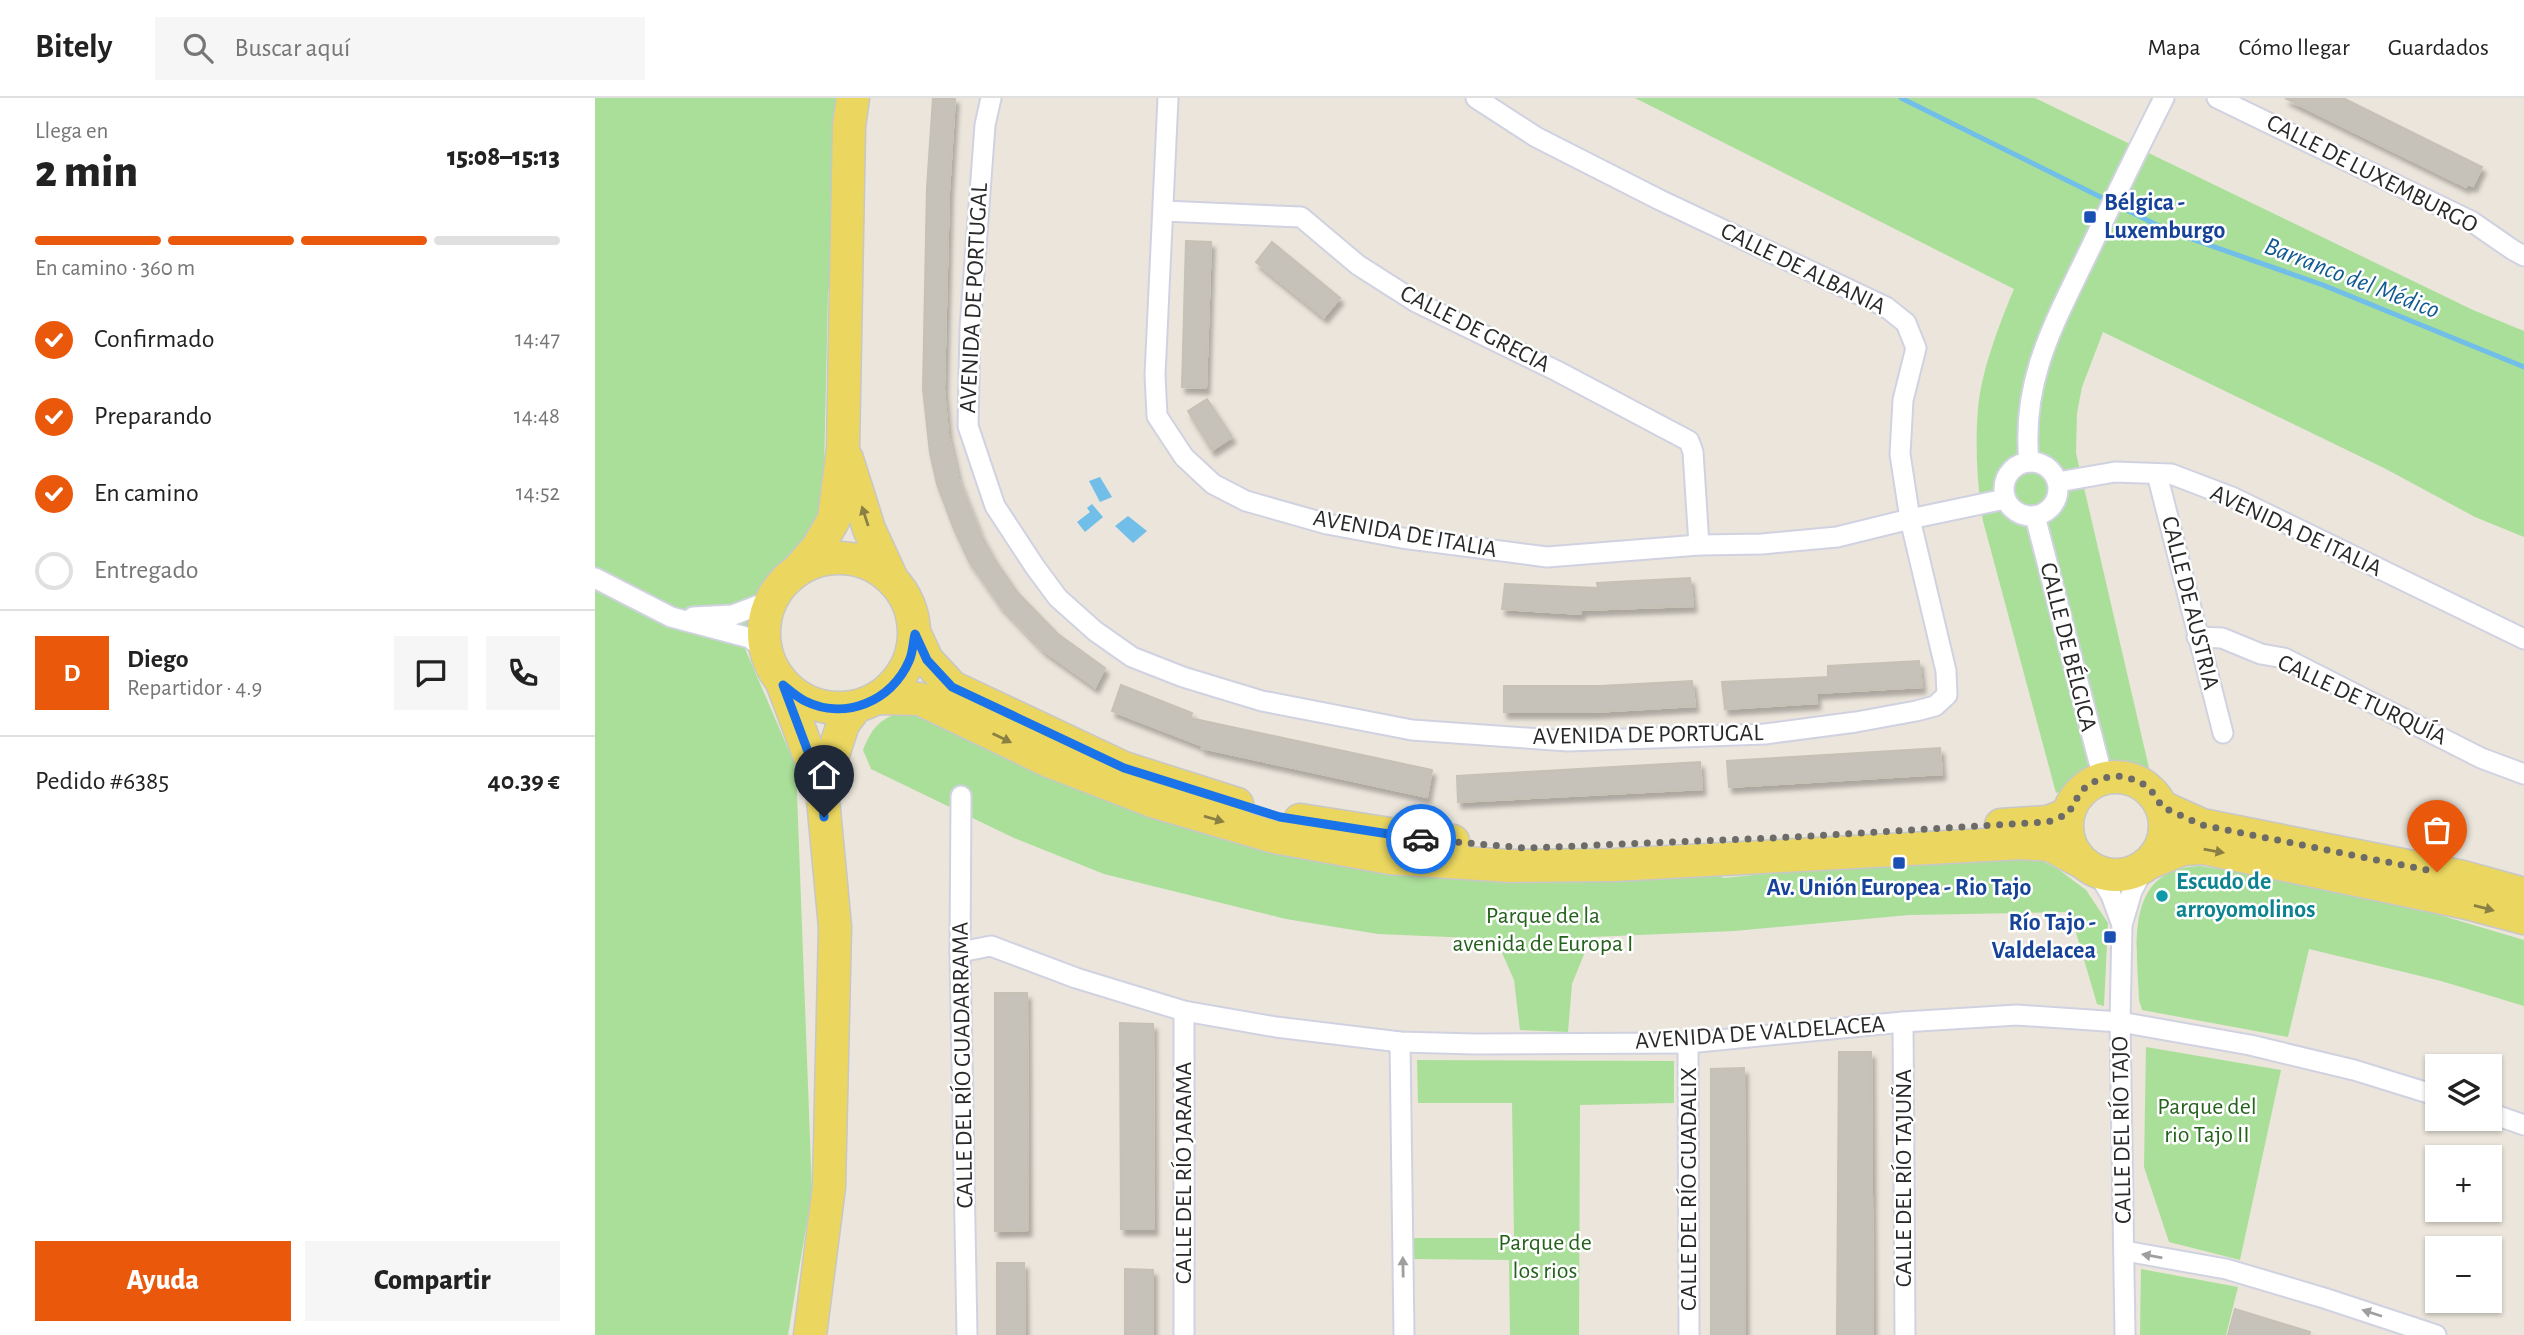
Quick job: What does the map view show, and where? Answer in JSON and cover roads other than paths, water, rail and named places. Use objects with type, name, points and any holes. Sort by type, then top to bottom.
[{"type":"main road","points":[[810,1335],[829,1186],[835,926],[822,789],[783,685],[772,669],[765,651],[763,625],[770,600],[782,583],[799,569],[818,547],[834,519],[843,448],[849,126],[853,98]]},
{"type":"main road","points":[[843,448],[869,529],[892,579],[904,595],[912,614],[915,634],[927,660],[952,687],[1124,768],[1280,817],[1416,838],[1525,848],[1775,838],[2048,822],[2068,814]]},
{"type":"main road","points":[[799,569],[822,559],[847,558],[871,565],[892,579]]},
{"type":"main road","points":[[822,789],[843,724],[898,681],[911,659],[915,634]]},
{"type":"main road","points":[[783,685],[804,701],[829,709],[920,699],[1049,761],[1155,802],[1274,837],[1390,858],[1511,866],[1613,865],[2021,843],[2050,845],[2090,867],[2114,875],[2130,873],[2183,849],[2204,848],[2467,903],[2524,918]]},
{"type":"main road","points":[[2090,867],[2069,839],[2066,827],[2068,814],[2081,791],[2091,783],[2118,776],[2145,785],[2162,807],[2166,822],[2164,838],[2159,852],[2147,864]]},
{"type":"main road","points":[[2162,807],[2202,825],[2463,877],[2524,894]]},
{"type":"street","name":"AVENIDA DE PORTUGAL","points":[[991,98],[982,152],[969,328],[968,426],[995,506],[1035,567],[1058,598],[1095,631],[1132,657],[1183,677],[1249,697],[1412,730],[1568,741],[1765,734],[1916,711],[1935,706],[1947,695]]},
{"type":"street","name":"AVENIDA DE ITALIA","points":[[1168,98],[1154,375],[1157,416],[1184,457],[1213,484],[1246,501],[1327,524],[1402,538],[1547,557],[1837,537],[2005,499]]},
{"type":"street","name":"CALLE DE ALBANIA","points":[[1476,98],[1536,137],[1672,206],[1886,307],[1906,323],[1916,348],[1903,400],[1900,454],[1910,519],[1946,671],[1947,695]]},
{"type":"street","points":[[2029,461],[2027,434],[2030,404],[2045,344],[2164,98]]},
{"type":"street","name":"CALLE DE LUXEMBURGO","points":[[2217,98],[2471,221],[2524,256]]},
{"type":"street","name":"CALLE DE GRECIA","points":[[1164,211],[1301,217],[1358,265],[1416,302],[1557,371],[1689,441],[1693,452],[1699,545]]},
{"type":"street","points":[[2029,461],[2041,463],[2051,470],[2058,482],[2056,502],[2045,513],[2025,516],[2015,512],[2005,499],[2003,487],[2008,474],[2019,464],[2029,461]]},
{"type":"street","name":"AVENIDA DE ITALIA","points":[[2058,482],[2115,472],[2171,474],[2234,498],[2524,639]]},
{"type":"street","name":"CALLE DE AUSTRIA","points":[[2157,474],[2223,733]]},
{"type":"street","name":"CALLE DE BÉLGICA","points":[[2035,516],[2103,778]]},
{"type":"street","points":[[595,578],[671,617],[750,638],[765,651]]},
{"type":"street","points":[[671,617],[733,615],[770,600]]},
{"type":"street","name":"CALLE DE TURQUÍA","points":[[2197,637],[2222,638],[2261,654],[2284,658],[2481,758],[2524,774]]},
{"type":"street","name":"CALLE DEL RÍO GUADARRAMA","points":[[961,796],[960,952],[967,1335]]},
{"type":"street","name":"CALLE DEL RÍO TAJO","points":[[2125,1335],[2120,1022],[2122,925],[2132,891],[2147,864]]},
{"type":"street","name":"CALLE DEL RÍO TAJO","points":[[2090,867],[2111,895],[2122,925]]},
{"type":"street","name":"AVENIDA DE VALDELACEA","points":[[960,952],[991,946],[1076,978],[1184,1011],[1276,1027],[1400,1042],[1688,1043],[1903,1021],[2017,1015],[2120,1022],[2251,1045],[2354,1070],[2425,1092]]},
{"type":"street","name":"CALLE DEL RÍO JARAMA","points":[[1184,1011],[1184,1335]]},
{"type":"street","name":"CALLE DEL RÍO TAJUÑA","points":[[1903,1021],[1905,1335]]},
{"type":"street","points":[[1400,1042],[1404,1335]]},
{"type":"street","name":"CALLE DEL RÍO GUADALIX","points":[[1688,1043],[1689,1335]]},
{"type":"street","points":[[2502,1117],[2524,1125]]},
{"type":"street","points":[[2125,1251],[2226,1269],[2436,1335]]},
{"type":"water","points":[[1100,477],[1112,497],[1100,502],[1089,481]]},
{"type":"water","points":[[1092,504],[1103,517],[1085,532],[1077,522],[1090,512],[1087,508]]},
{"type":"water","points":[[1128,516],[1147,531],[1133,543],[1115,526]]},
{"type":"waterway","name":"Barranco del Médico","points":[[1901,98],[2169,231],[2323,285],[2524,367]]},
{"type":"place","name":"Bélgica - Luxemburgo","points":[[2090,217]]},
{"type":"place","name":"Av. Unión Europea - Rio Tajo","points":[[1899,863]]},
{"type":"place","name":"Escudo de arroyomolinos","points":[[2162,896]]},
{"type":"place","name":"Río Tajo - Valdelacea","points":[[2110,937]]},
{"type":"park label","name":"Parque de la avenida de Europa I","points":[[1543,930]]},
{"type":"park label","name":"Parque del rio Tajo II","points":[[2207,1121]]},
{"type":"park label","name":"Parque de los rios","points":[[1545,1257]]}]
